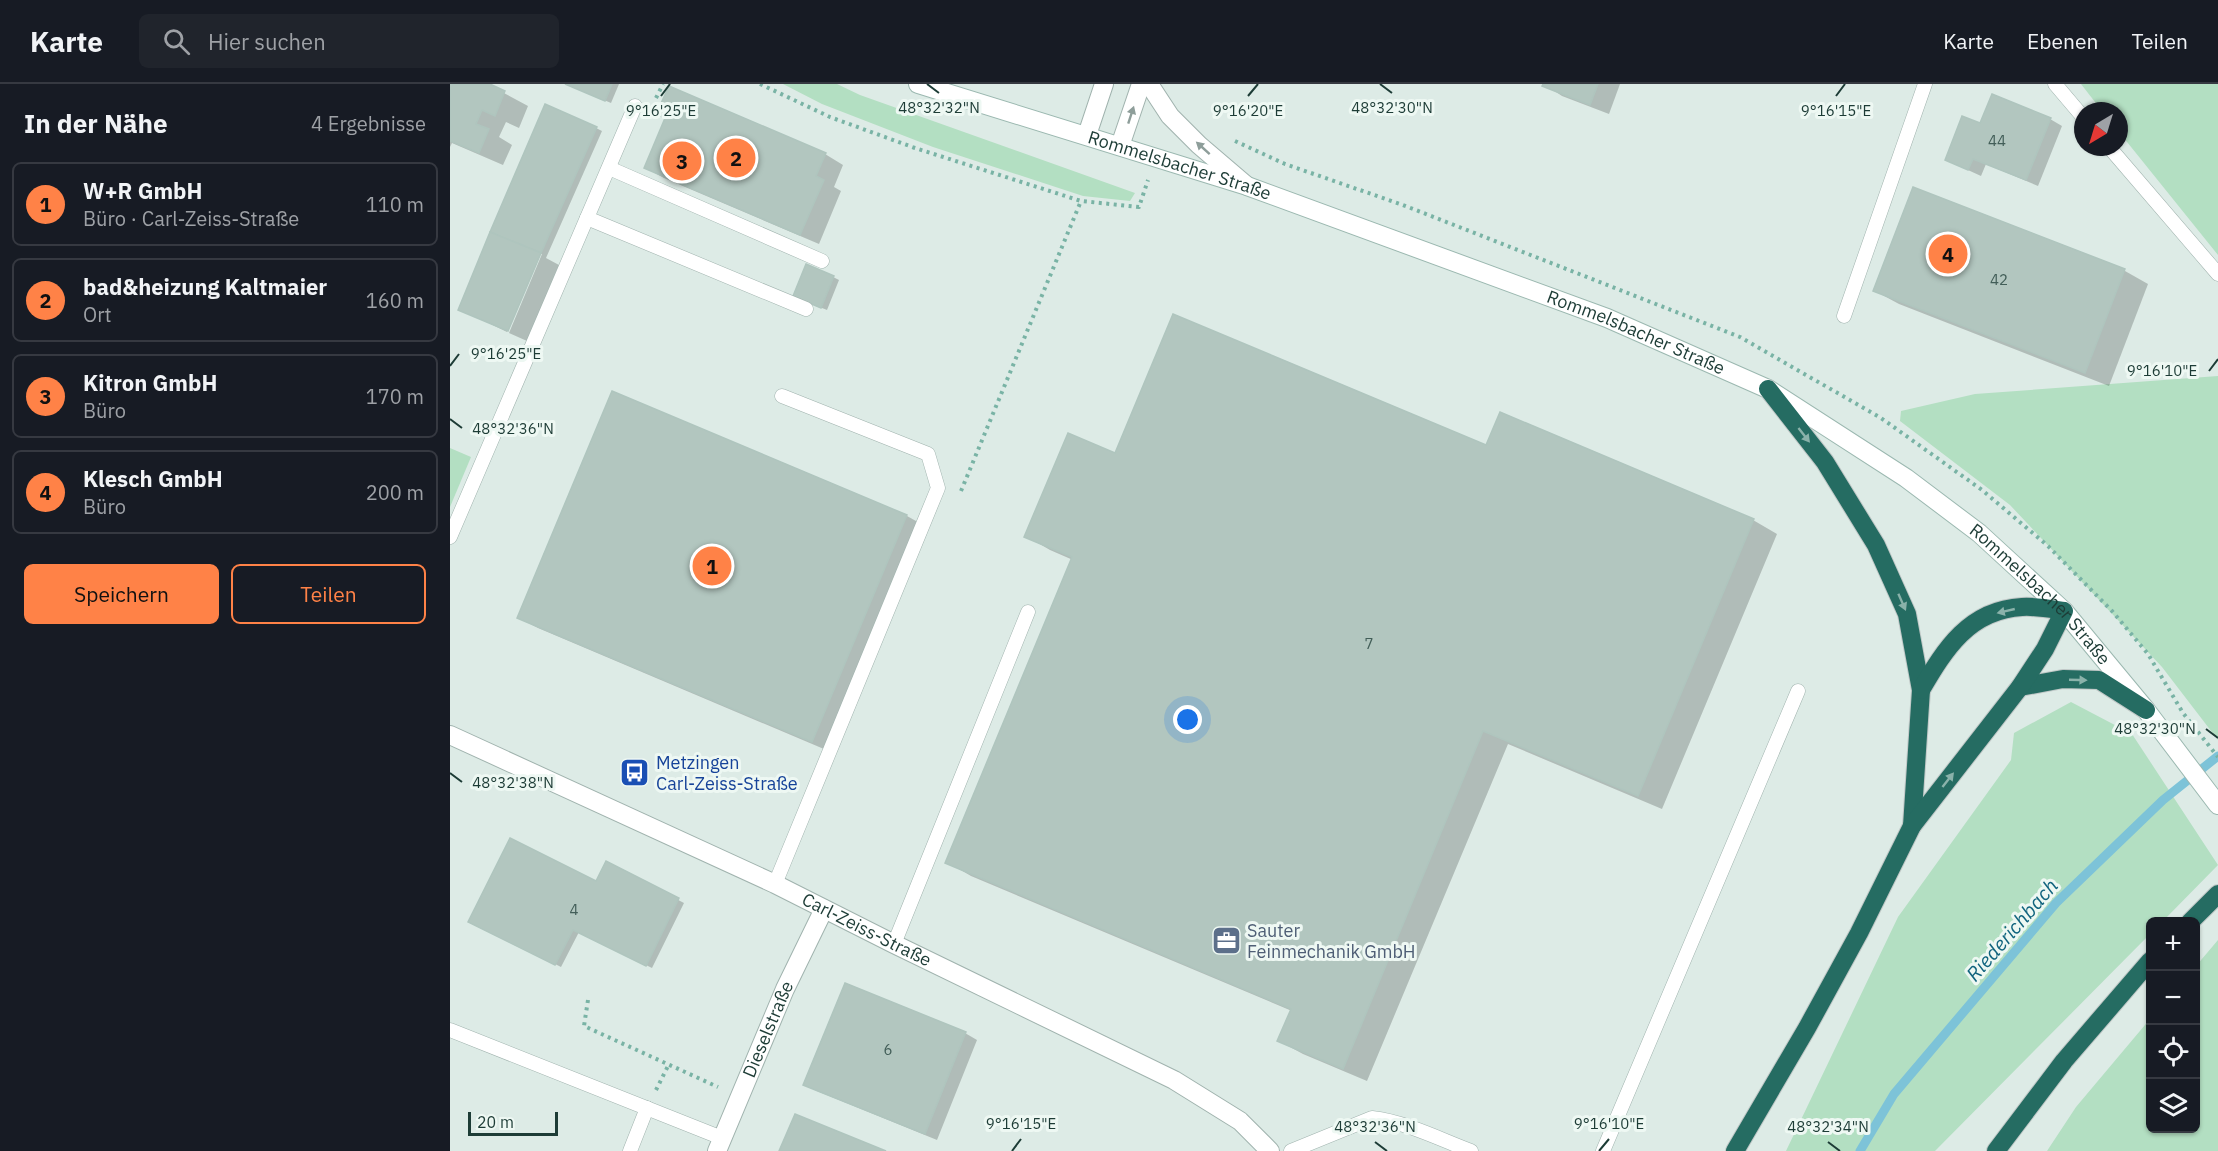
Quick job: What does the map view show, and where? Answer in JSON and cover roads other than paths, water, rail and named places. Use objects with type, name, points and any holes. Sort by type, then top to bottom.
[{"type":"highway","points":[[1767,389],[1825,462],[1876,545],[1907,614],[1921,690],[1912,826]]},
{"type":"highway","points":[[1735,1151],[1854,944],[1912,826],[2020,687],[2045,649],[2064,610],[2022,607],[1998,612],[1968,625],[1943,654],[1921,690]]},
{"type":"highway","points":[[2020,687],[2063,679],[2098,680],[2146,710]]},
{"type":"highway","points":[[2194,917],[2218,894]]},
{"type":"highway","points":[[1996,1151],[2064,1060],[2146,967]]},
{"type":"highway","points":[[1983,1151],[2007,1135]]},
{"type":"main road","name":"Rommelsbacher Straße","points":[[918,84],[1247,186],[1607,318],[1767,389],[1906,478],[1979,533],[2064,610],[2146,710],[2218,805]]},
{"type":"main road","points":[[1087,135],[1104,84]]},
{"type":"main road","points":[[1120,146],[1141,84]]},
{"type":"main road","points":[[1149,84],[1170,116],[1199,145],[1247,186]]},
{"type":"main road","name":"Carl-Zeiss-Straße","points":[[450,735],[775,884],[1174,1080],[1240,1121],[1270,1151]]},
{"type":"main road","name":"Dieselstraße","points":[[720,1144],[785,989],[824,909]]},
{"type":"lane","points":[[1844,316],[1925,84]]},
{"type":"lane","points":[[2055,84],[2074,106]]},
{"type":"lane","points":[[450,537],[635,106]]},
{"type":"lane","points":[[2117,156],[2218,274]]},
{"type":"lane","points":[[609,168],[822,261]]},
{"type":"lane","points":[[587,218],[806,309]]},
{"type":"lane","points":[[775,884],[938,488],[928,454],[782,396]]},
{"type":"lane","points":[[894,944],[1028,612]]},
{"type":"lane","points":[[1603,1151],[1798,691]]},
{"type":"lane","points":[[450,1030],[647,1108],[720,1144]]},
{"type":"lane","points":[[630,1151],[647,1108]]},
{"type":"lane","points":[[1291,1151],[1372,1118],[1419,1131],[1471,1151]]},
{"type":"waterway","name":"Riederichbach","points":[[1860,1151],[1894,1094],[2056,903],[2163,800],[2218,756]]},
{"type":"place","name":"bad&heizung Kaltmaier","points":[[736,158]]},
{"type":"place","name":"Kitron GmbH","points":[[682,161]]},
{"type":"place","name":"Klesch GmbH","points":[[1948,254]]},
{"type":"place","name":"W+R GmbH","points":[[712,566]]},
{"type":"place","name":"Metzingen Carl-Zeiss-Straße","points":[[635,773]]},
{"type":"place","name":"Sauter Feinmechanik GmbH","points":[[1226,941]]}]
